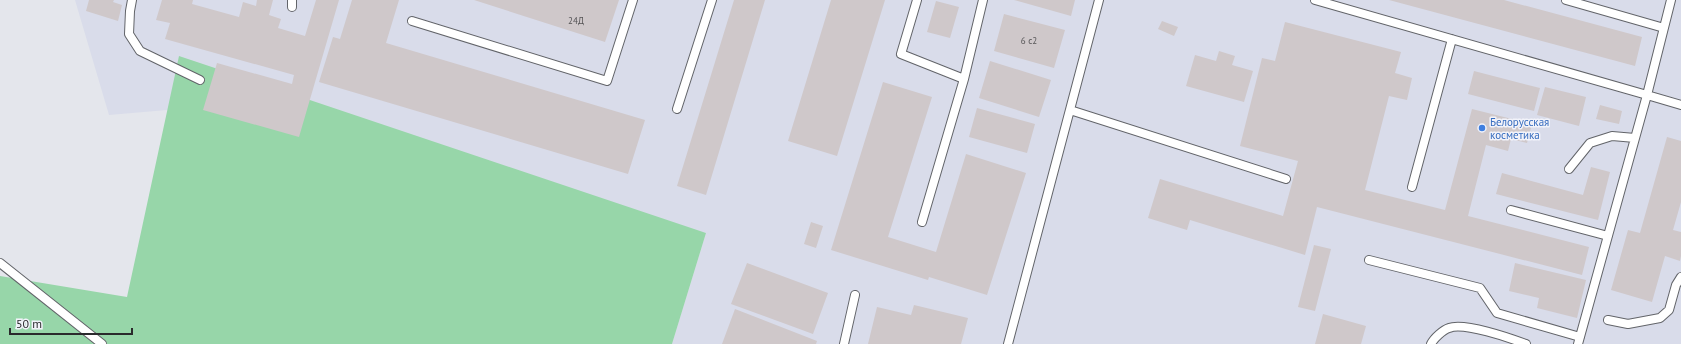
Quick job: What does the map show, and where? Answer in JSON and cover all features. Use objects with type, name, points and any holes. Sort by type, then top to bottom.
[{"type":"lane","points":[[132,0],[129,34],[140,51],[200,80]]},
{"type":"lane","points":[[412,21],[607,81],[633,0]]},
{"type":"lane","points":[[677,109],[712,0]]},
{"type":"lane","points":[[917,0],[901,54],[964,79]]},
{"type":"lane","points":[[922,222],[964,79],[983,0]]},
{"type":"lane","points":[[1008,344],[1099,0]]},
{"type":"lane","points":[[1315,0],[1681,105]]},
{"type":"lane","points":[[1566,0],[1596,4],[1664,28]]},
{"type":"lane","points":[[1369,260],[1480,288],[1497,313],[1579,341],[1647,95],[1671,0]]},
{"type":"lane","points":[[1412,187],[1452,39]]},
{"type":"lane","points":[[1070,110],[1286,179]]},
{"type":"lane","points":[[1568,169],[1590,143],[1612,136],[1635,138]]},
{"type":"lane","points":[[1511,210],[1608,236]]},
{"type":"lane","points":[[0,263],[102,344]]},
{"type":"lane","points":[[1608,320],[1628,324],[1660,318],[1669,310],[1676,285],[1681,278]]},
{"type":"lane","points":[[844,344],[855,295]]},
{"type":"lane","points":[[1431,344],[1433,339],[1450,327],[1470,328],[1526,344]]},
{"type":"shaded area","points":[[75,0],[1681,0],[1681,344],[672,344],[706,233],[167,110],[109,115]]},
{"type":"green space","points":[[179,56],[706,233],[672,344],[0,344],[0,276],[127,297]]},
{"type":"building","points":[[89,0],[114,0],[113,2],[122,5],[118,21],[86,11]]},
{"type":"building","points":[[162,0],[193,0],[192,4],[239,17],[243,2],[256,6],[257,0],[273,0],[269,15],[281,19],[278,28],[305,36],[316,0],[339,0],[299,137],[203,110],[217,63],[292,84],[294,75],[165,39],[170,23],[156,20]]},
{"type":"building","points":[[352,0],[399,0],[386,43],[645,120],[628,174],[319,82],[333,37],[340,39]]},
{"type":"building","points":[[474,0],[619,0],[605,42]]},
{"type":"building","points":[[734,0],[765,0],[706,195],[677,186]]},
{"type":"building","points":[[831,0],[885,0],[837,156],[788,141]]},
{"type":"building","points":[[1014,0],[1075,0],[1071,16]]},
{"type":"building","points":[[1389,0],[1504,0],[1642,37],[1635,66]]},
{"type":"building","points":[[936,1],[959,7],[950,38],[927,32]]},
{"type":"building","points":[[1004,14],[1065,30],[1054,68],[994,51]]},
{"type":"building","points":[[1162,21],[1178,27],[1174,36],[1158,29]]},
{"type":"building","points":[[1285,22],[1401,52],[1395,73],[1412,78],[1407,100],[1389,96],[1365,190],[1445,210],[1472,109],[1532,124],[1527,143],[1511,139],[1508,151],[1486,145],[1468,216],[1589,247],[1582,275],[1317,207],[1305,255],[1190,220],[1187,230],[1148,218],[1160,179],[1283,216],[1298,161],[1240,146],[1262,58],[1275,61]]},
{"type":"building","points":[[1219,51],[1235,56],[1232,65],[1253,71],[1244,102],[1186,86],[1195,55],[1216,61]]},
{"type":"building","points":[[990,61],[1051,80],[1039,117],[979,98]]},
{"type":"building","points":[[1474,71],[1540,88],[1534,111],[1468,94]]},
{"type":"building","points":[[883,82],[932,97],[888,237],[936,252],[966,154],[1026,173],[987,295],[929,277],[928,280],[831,250]]},
{"type":"building","points":[[1545,87],[1586,97],[1579,126],[1537,115]]},
{"type":"building","points":[[1600,105],[1622,111],[1619,124],[1596,119]]},
{"type":"building","points":[[977,108],[1035,124],[1027,153],[969,137]]},
{"type":"building","points":[[1667,137],[1681,141],[1681,202],[1673,230],[1681,232],[1681,256],[1680,261],[1665,256],[1652,302],[1611,290],[1628,230],[1640,233]]},
{"type":"building","points":[[1591,167],[1610,172],[1598,220],[1496,194],[1502,173],[1583,195]]},
{"type":"building","points":[[811,222],[823,226],[816,248],[804,244]]},
{"type":"building","points":[[1314,245],[1331,249],[1315,311],[1298,307]]},
{"type":"building","points":[[747,263],[828,293],[813,334],[731,304]]},
{"type":"building","points":[[1515,263],[1586,280],[1577,318],[1537,308],[1539,298],[1509,291]]},
{"type":"building","points":[[914,305],[968,318],[961,344],[868,344],[877,307],[911,315]]},
{"type":"building","points":[[735,309],[817,341],[816,344],[722,344]]},
{"type":"building","points":[[1323,314],[1366,326],[1361,344],[1315,344]]},
{"type":"place","name":"Белорусская косметика","points":[[1482,128]]}]
